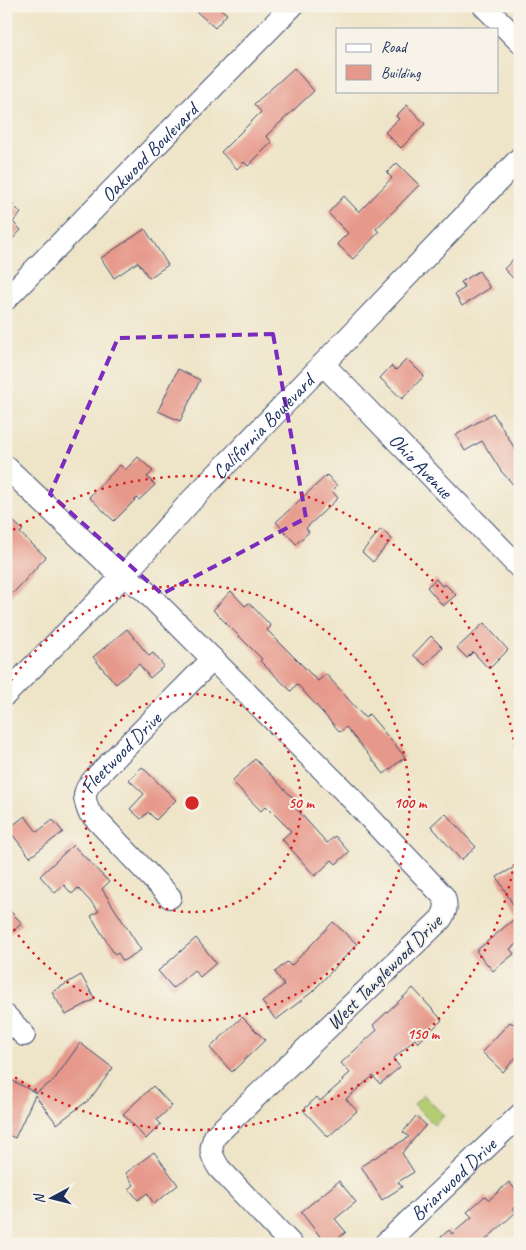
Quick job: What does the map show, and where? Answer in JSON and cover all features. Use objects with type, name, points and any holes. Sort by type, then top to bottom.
[{"type":"street","name":"Oakwood Boulevard","points":[[6,299],[292,6]]},
{"type":"street","points":[[484,6],[520,42]]},
{"type":"street","name":"California Boulevard","points":[[6,694],[124,575],[190,502],[520,158]]},
{"type":"street","name":"Ohio Avenue","points":[[323,364],[520,568]]},
{"type":"street","name":"West Tanglewood Drive","points":[[6,467],[109,565],[144,590],[352,799],[444,897],[446,904],[445,912],[441,919],[215,1136],[211,1144],[211,1152],[219,1168],[291,1244]]},
{"type":"street","name":"Fleetwood Drive","points":[[170,897],[89,812],[85,802],[85,794],[88,786],[94,779],[213,659]]},
{"type":"street","points":[[6,1016],[24,1035]]},
{"type":"street","name":"Briarwood Drive","points":[[385,1244],[520,1115]]},
{"type":"highlighted area","points":[[273,334],[306,518],[162,594],[50,494],[118,338]]},
{"type":"green space","points":[[424,1095],[444,1116],[434,1125],[414,1104]]},
{"type":"building","points":[[190,6],[217,6],[227,14],[215,28]]},
{"type":"building","points":[[294,68],[314,91],[266,136],[272,142],[248,166],[244,162],[237,169],[221,152],[261,112],[254,104]]},
{"type":"building","points":[[407,105],[425,124],[401,148],[385,132],[399,119],[396,116]]},
{"type":"building","points":[[397,163],[419,185],[376,229],[379,232],[353,259],[337,244],[348,233],[328,213],[344,196],[359,212],[392,178],[387,173]]},
{"type":"building","points":[[6,198],[21,213],[13,222],[21,230],[6,246]]},
{"type":"building","points":[[145,229],[168,265],[149,278],[138,262],[114,278],[101,258]]},
{"type":"building","points":[[520,252],[520,285],[504,269]]},
{"type":"building","points":[[479,271],[490,288],[462,306],[455,294],[465,288],[461,282]]},
{"type":"building","points":[[407,359],[424,376],[402,399],[380,378],[391,366],[396,370]]},
{"type":"building","points":[[178,369],[200,380],[180,421],[158,411]]},
{"type":"building","points":[[493,413],[520,457],[520,492],[501,471],[482,441],[465,451],[456,435]]},
{"type":"building","points":[[138,457],[153,471],[147,477],[155,485],[139,500],[137,498],[114,521],[89,497],[120,465],[125,470]]},
{"type":"building","points":[[327,475],[337,486],[332,491],[338,498],[306,528],[309,532],[296,544],[276,522]]},
{"type":"building","points":[[6,515],[23,530],[20,533],[46,557],[6,601]]},
{"type":"building","points":[[381,529],[392,539],[373,562],[362,552]]},
{"type":"building","points":[[436,579],[442,586],[445,584],[456,595],[443,606],[427,587]]},
{"type":"building","points":[[231,591],[245,606],[249,603],[271,626],[267,630],[318,681],[326,674],[365,718],[369,714],[405,757],[384,774],[346,727],[340,732],[297,684],[291,691],[260,661],[262,659],[213,610]]},
{"type":"building","points":[[484,623],[508,650],[489,669],[473,652],[467,658],[457,648]]},
{"type":"building","points":[[127,629],[149,656],[153,653],[164,666],[150,678],[139,664],[116,684],[93,657]]},
{"type":"building","points":[[431,636],[442,647],[425,665],[413,655]]},
{"type":"building","points":[[255,759],[295,800],[291,803],[327,843],[335,836],[349,852],[336,864],[332,860],[315,876],[282,839],[291,831],[266,806],[261,811],[232,781]]},
{"type":"building","points":[[142,767],[176,800],[156,820],[148,812],[141,819],[130,809],[144,794],[129,780]]},
{"type":"building","points":[[445,813],[476,847],[461,860],[431,826]]},
{"type":"building","points":[[25,816],[37,832],[53,820],[63,832],[30,857],[8,829]]},
{"type":"building","points":[[73,845],[109,882],[102,889],[141,950],[123,961],[118,953],[115,955],[91,916],[99,911],[78,888],[72,894],[64,885],[55,893],[40,876]]},
{"type":"building","points":[[520,864],[520,941],[510,949],[514,954],[493,971],[476,951],[519,915],[497,877]]},
{"type":"building","points":[[6,907],[22,923],[6,938]]},
{"type":"building","points":[[333,922],[357,944],[312,992],[276,1020],[262,1002],[284,985],[275,972],[287,962],[291,966]]},
{"type":"building","points":[[196,938],[216,963],[200,977],[194,970],[173,988],[158,971]]},
{"type":"building","points":[[81,975],[95,999],[66,1015],[52,992]]},
{"type":"building","points":[[413,988],[442,1020],[418,1043],[415,1039],[393,1059],[400,1067],[380,1084],[373,1076],[346,1099],[357,1111],[328,1137],[303,1110],[317,1097],[320,1101],[344,1080],[350,1073],[341,1063],[377,1030],[373,1025]]},
{"type":"building","points":[[242,1017],[265,1040],[232,1072],[210,1048]]},
{"type":"building","points":[[520,1017],[520,1053],[503,1072],[482,1052],[510,1022],[513,1024]]},
{"type":"building","points":[[80,1043],[113,1068],[90,1099],[57,1124],[35,1095],[15,1138],[6,1134],[6,1091],[11,1080],[36,1093],[54,1080]]},
{"type":"building","points":[[153,1086],[172,1106],[157,1120],[161,1124],[146,1139],[123,1114]]},
{"type":"building","points":[[416,1116],[426,1125],[402,1153],[414,1172],[398,1182],[402,1187],[382,1200],[361,1166],[409,1137],[403,1132]]},
{"type":"building","points":[[154,1152],[178,1185],[154,1204],[147,1193],[138,1200],[129,1189],[134,1185],[126,1173]]},
{"type":"building","points":[[339,1181],[356,1202],[335,1219],[346,1232],[331,1244],[326,1244],[301,1212]]},
{"type":"building","points":[[509,1182],[520,1195],[520,1202],[513,1208],[516,1212],[481,1244],[433,1244],[449,1230],[452,1234],[472,1217],[467,1212],[485,1196],[489,1200]]}]
